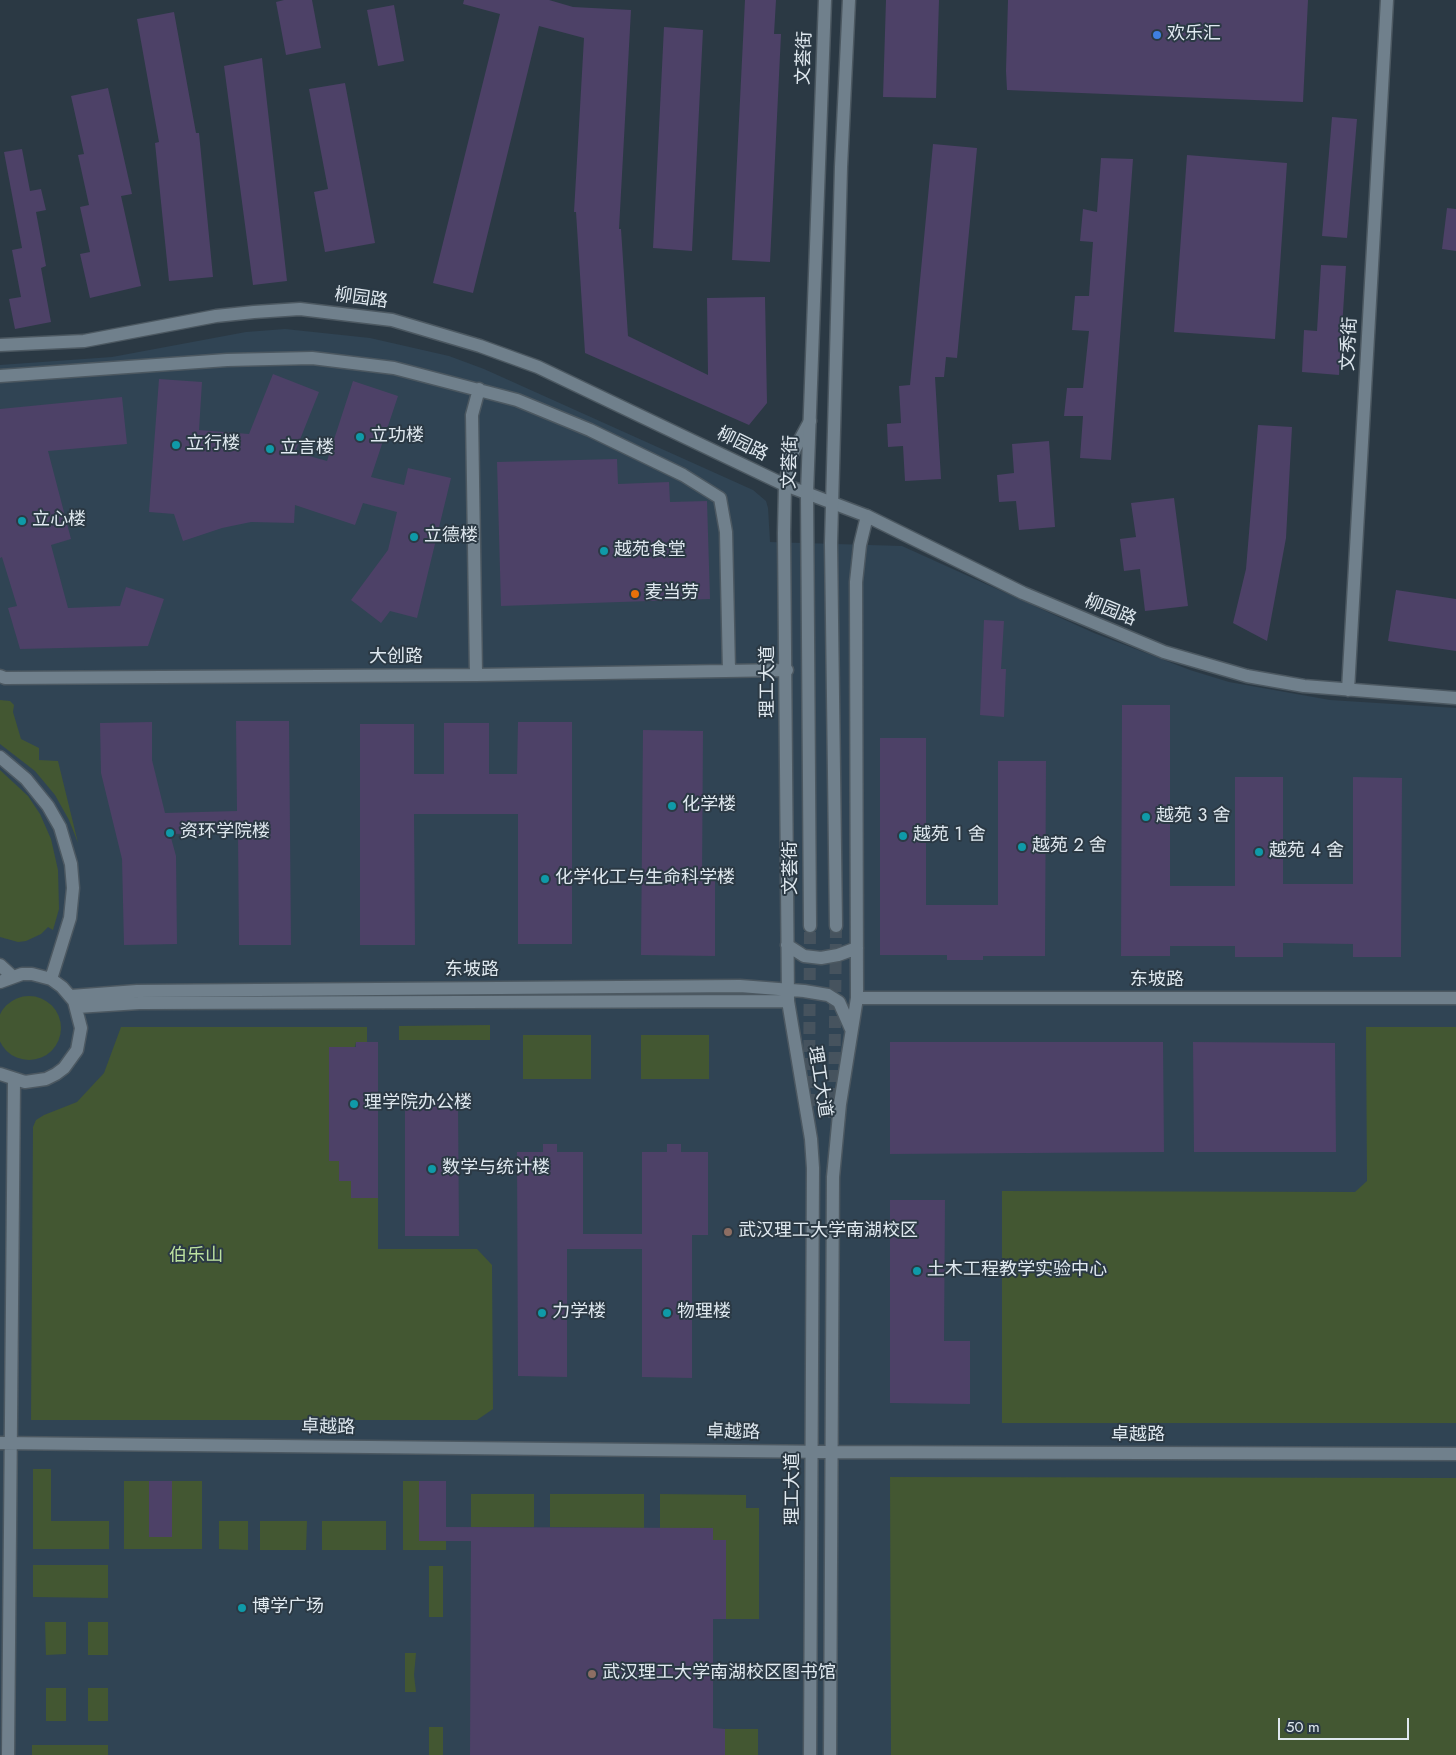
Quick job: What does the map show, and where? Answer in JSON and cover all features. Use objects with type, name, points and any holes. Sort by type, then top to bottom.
[{"type":"street","name":"文荟街","points":[[810,926],[807,493],[825,0]]},
{"type":"street","points":[[836,926],[832,503],[849,0]]},
{"type":"street","name":"文秀街","points":[[1348,690],[1387,0]]},
{"type":"street","name":"柳园路","points":[[0,345],[84,341],[216,316],[263,311],[300,309],[392,320],[480,346],[538,367],[785,485],[867,516],[1023,593],[1164,652],[1247,676],[1304,686],[1456,698]]},
{"type":"street","points":[[0,376],[227,360],[312,358],[394,368],[480,388],[517,400],[590,430],[683,475],[720,498],[726,532],[729,671]]},
{"type":"street","points":[[476,675],[472,415],[480,388]]},
{"type":"street","name":"理工大道","points":[[810,422],[790,458],[785,485],[787,995],[811,1140],[813,1168],[810,1755]]},
{"type":"street","name":"理工大道","points":[[830,1755],[833,1177],[840,1104],[857,998],[856,582],[860,545],[867,516]]},
{"type":"street","name":"大创路","points":[[3,677],[476,675],[787,670]]},
{"type":"street","points":[[0,757],[26,779],[48,806],[64,839],[71,864],[73,888],[68,931],[51,980]]},
{"type":"street","points":[[787,945],[804,956],[821,958],[838,955],[857,948]]},
{"type":"street","points":[[0,964],[12,976]]},
{"type":"street","points":[[0,982],[12,976],[32,974],[51,980],[74,1002],[80,1017],[80,1039],[77,1050],[64,1068],[46,1079],[24,1082],[0,1074]]},
{"type":"street","name":"东坡路","points":[[74,1002],[139,1003],[787,995],[819,993],[834,998],[843,1009],[851,1032]]},
{"type":"street","name":"东坡路","points":[[857,998],[1456,998]]},
{"type":"street","points":[[8,1755],[4,1443],[14,1080]]},
{"type":"street","name":"卓越路","points":[[4,1443],[812,1452],[1456,1454]]},
{"type":"shaded area","name":"武汉理工大学南湖校区","points":[[285,329],[370,338],[449,356],[484,369],[753,490],[766,501],[770,542],[902,546],[1094,633],[1190,670],[1229,682],[1330,700],[1456,708],[1456,1755],[0,1755],[0,365],[112,357],[246,332]]},
{"type":"green space","points":[[0,700],[10,701],[14,705],[13,712],[21,739],[39,748],[39,760],[58,761],[78,843],[69,820],[55,795],[35,771],[0,744]]},
{"type":"green space","points":[[0,770],[28,796],[40,814],[51,839],[58,870],[59,909],[53,930],[48,927],[41,934],[26,941],[18,942],[0,937]]},
{"type":"green space","points":[[23,996],[35,996],[52,1005],[59,1016],[61,1028],[59,1040],[52,1051],[35,1060],[23,1060],[11,1055],[2,1046],[-3,1034],[-3,1022],[2,1010],[11,1001]]},
{"type":"green space","points":[[490,1025],[490,1040],[399,1040],[399,1026]]},
{"type":"green space","name":"伯乐山","points":[[121,1027],[367,1027],[367,1042],[356,1042],[329,1161],[339,1161],[339,1181],[351,1181],[351,1198],[378,1198],[378,1249],[477,1249],[492,1265],[493,1409],[477,1420],[31,1420],[33,1127],[36,1120],[44,1115],[77,1102],[104,1073]]},
{"type":"green space","points":[[1366,1027],[1456,1027],[1456,1423],[1002,1423],[1002,1191],[1355,1192],[1367,1181]]},
{"type":"green space","points":[[523,1035],[591,1035],[591,1079],[523,1079]]},
{"type":"green space","points":[[641,1035],[709,1035],[709,1079],[641,1079]]},
{"type":"green space","points":[[33,1469],[51,1469],[51,1521],[109,1521],[109,1549],[33,1549]]},
{"type":"green space","points":[[890,1477],[1456,1478],[1456,1755],[891,1755]]},
{"type":"green space","points":[[124,1481],[149,1481],[149,1537],[172,1537],[172,1481],[202,1481],[202,1549],[124,1549]]},
{"type":"green space","points":[[403,1481],[419,1481],[419,1541],[446,1541],[446,1550],[403,1550]]},
{"type":"green space","points":[[471,1494],[534,1494],[534,1527],[471,1527]]},
{"type":"green space","points":[[550,1494],[644,1494],[644,1528],[550,1527]]},
{"type":"green space","points":[[660,1494],[746,1495],[746,1508],[759,1508],[759,1619],[726,1619],[726,1540],[713,1540],[713,1528],[660,1528]]},
{"type":"green space","points":[[219,1521],[248,1521],[248,1550],[219,1549]]},
{"type":"green space","points":[[260,1521],[307,1521],[306,1550],[260,1550]]},
{"type":"green space","points":[[322,1521],[386,1521],[386,1550],[322,1550]]},
{"type":"green space","points":[[33,1565],[108,1565],[108,1598],[33,1597]]},
{"type":"green space","points":[[429,1566],[443,1566],[443,1617],[429,1617]]},
{"type":"green space","points":[[45,1622],[66,1622],[66,1654],[46,1655]]},
{"type":"green space","points":[[88,1622],[108,1622],[108,1655],[88,1655]]},
{"type":"green space","points":[[405,1653],[416,1653],[414,1675],[416,1692],[405,1692]]},
{"type":"green space","points":[[46,1688],[66,1688],[66,1721],[46,1721]]},
{"type":"green space","points":[[88,1688],[108,1688],[108,1721],[88,1721]]},
{"type":"green space","points":[[429,1727],[443,1727],[443,1755],[429,1755]]},
{"type":"green space","points":[[725,1729],[758,1729],[758,1755],[725,1755]]},
{"type":"green space","points":[[32,1745],[108,1745],[108,1755],[32,1755]]},
{"type":"building","points":[[284,0],[312,0],[321,48],[286,55],[276,2]]},
{"type":"building","points":[[464,0],[549,0],[573,7],[631,10],[619,229],[621,229],[628,336],[708,375],[707,298],[765,297],[767,403],[749,425],[585,353],[576,212],[574,212],[584,38],[539,26],[473,293],[433,283],[500,14],[463,4]]},
{"type":"building","points":[[745,0],[776,0],[774,34],[781,34],[770,262],[732,260]]},
{"type":"building","points":[[886,0],[939,0],[936,98],[883,97]]},
{"type":"building","name":"欢乐汇","points":[[1008,0],[1308,0],[1303,102],[1007,90]]},
{"type":"building","points":[[394,5],[404,61],[378,66],[367,10]]},
{"type":"building","points":[[174,12],[196,133],[199,133],[213,277],[169,281],[155,143],[159,142],[137,19]]},
{"type":"building","points":[[664,27],[703,30],[692,251],[653,248]]},
{"type":"building","points":[[262,58],[287,281],[253,285],[224,66]]},
{"type":"building","points":[[345,83],[375,243],[325,252],[314,192],[328,189],[309,89]]},
{"type":"building","points":[[108,88],[132,194],[121,196],[141,286],[90,298],[80,254],[90,252],[80,207],[89,205],[78,155],[84,154],[71,96]]},
{"type":"building","points":[[1332,117],[1357,119],[1347,238],[1322,236]]},
{"type":"building","points":[[933,144],[977,148],[957,358],[946,357],[944,377],[935,377],[941,479],[905,481],[903,446],[888,447],[887,424],[901,423],[899,386],[910,385]]},
{"type":"building","points":[[22,149],[30,191],[41,189],[46,210],[36,212],[46,266],[41,268],[51,322],[15,329],[9,299],[21,297],[12,250],[22,248],[4,152]]},
{"type":"building","points":[[1187,155],[1287,163],[1275,339],[1174,332]]},
{"type":"building","points":[[1101,158],[1133,159],[1111,460],[1080,458],[1083,416],[1064,416],[1067,388],[1083,388],[1089,331],[1072,330],[1075,296],[1089,296],[1093,242],[1080,241],[1083,209],[1097,212]]},
{"type":"building","points":[[1447,208],[1456,209],[1456,251],[1442,249]]},
{"type":"building","points":[[1321,265],[1346,266],[1339,375],[1302,372],[1304,330],[1317,331]]},
{"type":"building","points":[[273,374],[319,392],[295,452],[327,461],[353,381],[398,396],[371,477],[404,485],[408,468],[451,478],[417,618],[390,611],[381,623],[351,600],[388,550],[397,512],[363,503],[355,525],[295,505],[294,523],[251,522],[222,528],[183,541],[174,514],[149,512],[159,379],[202,382],[199,430],[249,434]]},
{"type":"building","name":"立心楼","points":[[122,397],[127,444],[48,451],[71,539],[51,545],[68,608],[120,606],[126,587],[164,599],[148,646],[20,649],[8,608],[17,606],[2,557],[0,558],[0,409]]},
{"type":"building","points":[[1258,425],[1292,427],[1286,538],[1267,641],[1233,623],[1246,569]]},
{"type":"building","points":[[1049,441],[1055,527],[1019,530],[1016,501],[999,502],[997,475],[1014,473],[1012,444]]},
{"type":"building","name":"越苑食堂","points":[[617,459],[618,484],[669,482],[670,502],[707,501],[710,599],[501,606],[497,462]]},
{"type":"building","points":[[1174,498],[1188,606],[1145,611],[1140,569],[1124,571],[1120,539],[1136,537],[1131,503]]},
{"type":"building","points":[[1396,590],[1456,599],[1456,651],[1388,641]]},
{"type":"building","points":[[984,620],[1004,621],[1001,669],[1006,669],[1004,717],[980,715]]},
{"type":"building","points":[[1122,705],[1170,705],[1170,886],[1235,886],[1235,777],[1283,777],[1283,884],[1353,884],[1353,777],[1402,778],[1401,957],[1353,957],[1353,944],[1283,943],[1283,957],[1235,957],[1235,946],[1170,946],[1170,956],[1121,956]]},
{"type":"building","name":"资环学院楼","points":[[236,721],[289,721],[291,945],[239,945],[238,833],[170,834],[176,856],[177,944],[124,945],[122,859],[101,773],[100,723],[152,722],[152,760],[165,813],[237,811]]},
{"type":"building","name":"化学化工与生命科学楼","points":[[518,722],[572,722],[572,944],[518,944],[518,814],[414,814],[415,945],[360,945],[360,724],[414,724],[414,774],[444,774],[444,723],[489,723],[489,774],[517,774]]},
{"type":"building","name":"化学楼","points":[[643,730],[703,731],[702,881],[715,881],[715,956],[641,955]]},
{"type":"building","points":[[880,738],[926,738],[926,905],[998,905],[998,761],[1046,761],[1045,956],[983,956],[983,960],[947,960],[947,955],[880,955]]},
{"type":"building","name":"理学院办公楼","points":[[356,1042],[378,1042],[378,1198],[351,1198],[351,1181],[339,1181],[339,1161],[329,1161],[329,1047],[356,1047]]},
{"type":"building","points":[[890,1042],[1163,1042],[1164,1152],[890,1154]]},
{"type":"building","points":[[1193,1042],[1335,1043],[1336,1152],[1194,1152]]},
{"type":"building","name":"数学与统计楼","points":[[405,1102],[458,1102],[459,1236],[405,1236]]},
{"type":"building","points":[[543,1144],[557,1144],[557,1152],[583,1152],[583,1234],[642,1234],[642,1152],[667,1152],[667,1144],[681,1144],[681,1152],[708,1152],[708,1235],[692,1235],[692,1378],[642,1377],[642,1249],[567,1249],[567,1377],[518,1376],[517,1152],[543,1152]]},
{"type":"building","name":"土木工程教学实验中心","points":[[890,1200],[945,1200],[944,1341],[970,1341],[970,1404],[890,1403]]},
{"type":"building","points":[[149,1481],[172,1481],[172,1537],[149,1537]]},
{"type":"building","name":"武汉理工大学南湖校区图书馆","points":[[419,1481],[446,1481],[446,1527],[713,1528],[713,1540],[726,1540],[726,1619],[713,1619],[713,1728],[725,1729],[725,1755],[470,1755],[471,1541],[419,1541]]},
{"type":"tunnel","points":[[809,1106],[810,926]]},
{"type":"tunnel","points":[[834,1118],[836,926]]},
{"type":"place","name":"欢乐汇","points":[[1157,35]]},
{"type":"place","name":"立功楼","points":[[360,437]]},
{"type":"place","name":"立行楼","points":[[176,445]]},
{"type":"place","name":"立言楼","points":[[270,449]]},
{"type":"place","name":"立心楼","points":[[22,521]]},
{"type":"place","name":"立德楼","points":[[414,537]]},
{"type":"place","name":"越苑食堂","points":[[604,551]]},
{"type":"place","name":"麦当劳","points":[[635,594]]},
{"type":"place","name":"化学楼","points":[[672,806]]},
{"type":"place","name":"越苑 3 舍","points":[[1146,817]]},
{"type":"place","name":"资环学院楼","points":[[170,833]]},
{"type":"place","name":"越苑 1 舍","points":[[903,836]]},
{"type":"place","name":"越苑 2 舍","points":[[1022,847]]},
{"type":"place","name":"越苑 4 舍","points":[[1259,852]]},
{"type":"place","name":"化学化工与生命科学楼","points":[[545,879]]},
{"type":"place","name":"理学院办公楼","points":[[354,1104]]},
{"type":"place","name":"数学与统计楼","points":[[432,1169]]},
{"type":"place","name":"武汉理工大学南湖校区","points":[[728,1232]]},
{"type":"place","name":"土木工程教学实验中心","points":[[917,1271]]},
{"type":"place","name":"力学楼","points":[[542,1313]]},
{"type":"place","name":"物理楼","points":[[667,1313]]},
{"type":"place","name":"博学广场","points":[[242,1608]]},
{"type":"place","name":"武汉理工大学南湖校区图书馆","points":[[592,1674]]}]
